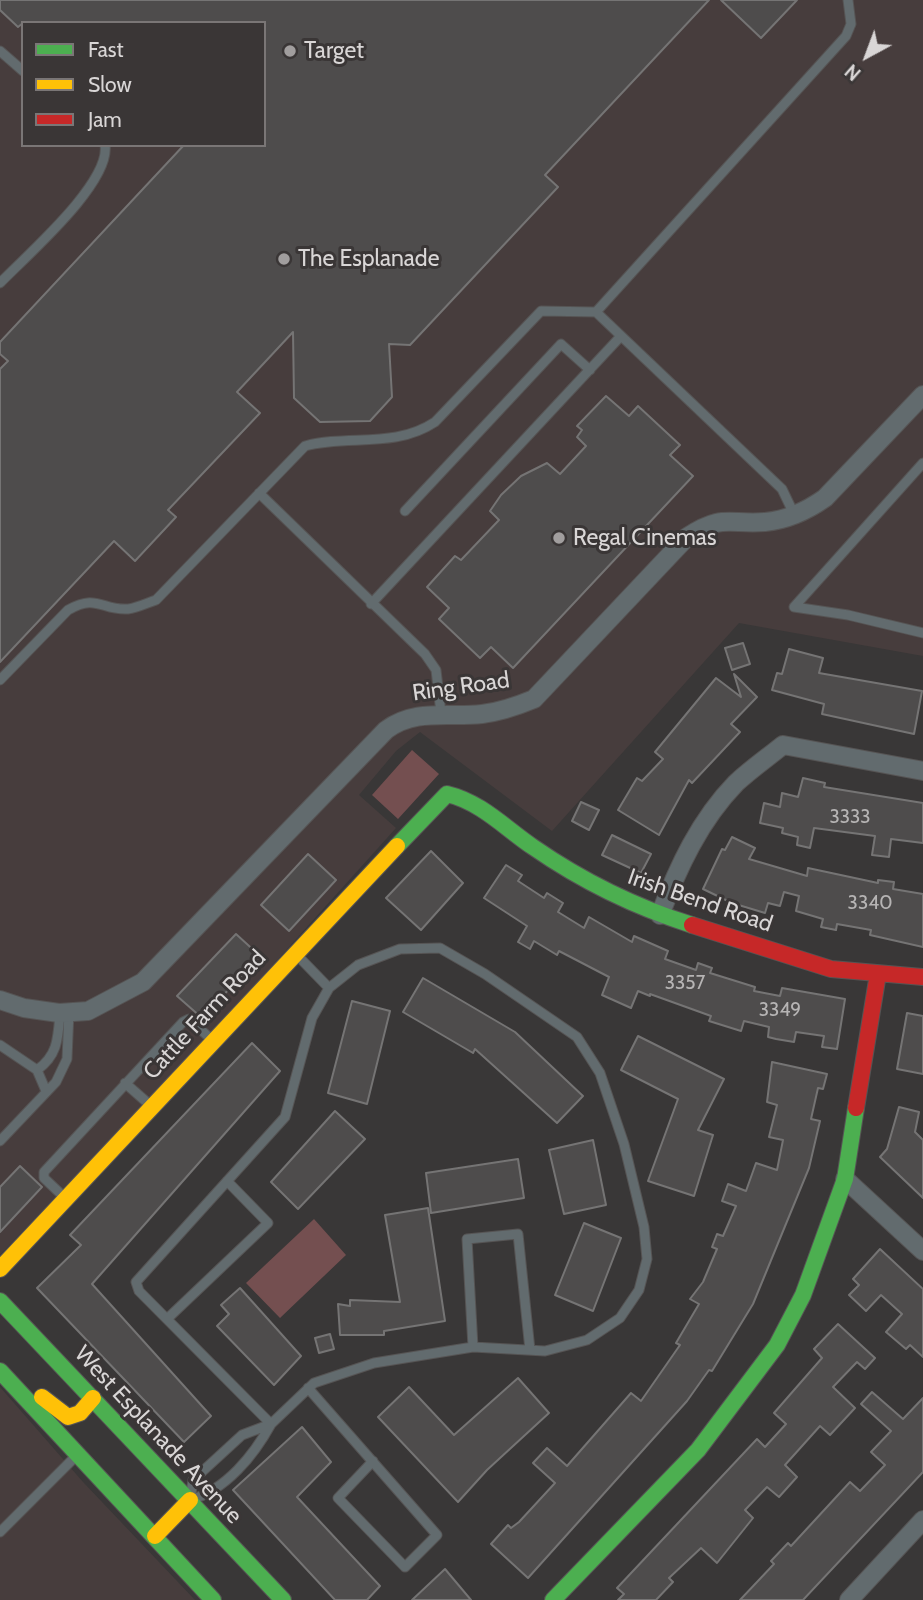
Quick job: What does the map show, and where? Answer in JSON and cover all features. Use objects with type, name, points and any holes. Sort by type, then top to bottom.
[{"type":"street","name":"Ring Road","points":[[0,1000],[24,1008],[65,1013],[88,1011],[143,982],[387,730],[411,717],[441,713],[481,714],[509,709],[534,699],[670,554],[703,526],[731,519],[765,522],[794,514],[825,498],[923,395]]},
{"type":"street","points":[[660,915],[679,864],[717,806],[737,783],[783,745],[923,771]]},
{"type":"street","name":"Irish Bend Road","points":[[447,794],[468,799],[534,848],[604,891],[660,915],[831,969],[923,976]]},
{"type":"street","name":"Cattle Farm Road","points":[[0,1269],[212,1040],[447,794]]},
{"type":"street","points":[[553,1600],[698,1450],[777,1345],[803,1295],[845,1179],[878,974]]},
{"type":"street","points":[[845,1179],[923,1251]]},
{"type":"street","name":"West Esplanade Avenue","points":[[0,1301],[283,1600]]},
{"type":"street","points":[[0,1364],[60,1415],[78,1416],[93,1398]]},
{"type":"street","points":[[0,1371],[213,1600]]},
{"type":"street","points":[[155,1536],[190,1500]]},
{"type":"street","points":[[849,1600],[923,1520]]},
{"type":"lane","points":[[596,312],[846,36],[851,24],[848,0]]},
{"type":"lane","points":[[0,51],[21,69]]},
{"type":"lane","points":[[0,283],[72,209],[102,168],[107,154],[105,147]]},
{"type":"lane","points":[[0,680],[68,610],[82,602],[95,601],[127,609],[156,600],[305,446],[320,442],[391,439],[424,429],[440,417],[541,311],[596,312],[782,489],[794,514]]},
{"type":"lane","points":[[371,604],[621,336]]},
{"type":"lane","points":[[405,512],[561,344],[590,370]]},
{"type":"lane","points":[[923,463],[794,607],[849,615],[923,633]]},
{"type":"lane","points":[[259,493],[364,592],[371,604],[430,662],[436,670],[441,713]]},
{"type":"lane","points":[[271,1424],[139,1291],[136,1282],[285,1117],[312,1018],[329,988],[358,965],[400,949],[440,948],[485,974],[577,1037],[600,1073],[624,1144],[644,1227],[647,1259],[639,1290],[620,1318],[587,1340],[545,1351],[474,1347],[374,1363],[314,1382],[271,1424],[256,1451],[208,1495],[190,1500],[193,1480],[243,1435],[271,1424]]},
{"type":"lane","points":[[294,953],[329,988]]},
{"type":"lane","points":[[37,1070],[52,1058],[65,1013]]},
{"type":"lane","points":[[0,1141],[56,1082],[67,1059],[65,1013]]},
{"type":"lane","points":[[65,1199],[44,1178],[44,1172],[125,1083],[183,1021],[189,1019],[212,1040]]},
{"type":"lane","points":[[0,1045],[37,1070],[46,1091]]},
{"type":"lane","points":[[125,1083],[151,1106]]},
{"type":"lane","points":[[167,1319],[268,1223],[227,1181]]},
{"type":"lane","points":[[474,1347],[467,1239],[518,1234],[530,1350]]},
{"type":"lane","points":[[308,1388],[373,1461],[437,1535],[405,1567],[338,1498],[373,1461]]},
{"type":"lane","points":[[0,1532],[78,1454]]},
{"type":"shaded area","points":[[0,0],[923,0],[923,656],[739,623],[552,831],[420,732],[396,751],[359,795],[396,828],[200,1046],[0,1255]]},
{"type":"shaded area","points":[[412,750],[439,774],[398,819],[372,795]]},
{"type":"shaded area","points":[[314,1219],[346,1255],[280,1318],[246,1283]]},
{"type":"shaded area","points":[[0,1387],[83,1482],[195,1600],[0,1600]]},
{"type":"building","name":"The Esplanade","points":[[0,0],[709,0],[545,175],[558,187],[410,345],[389,344],[392,397],[370,421],[320,422],[294,398],[293,332],[237,392],[260,413],[168,510],[176,517],[135,561],[114,541],[0,662],[0,369],[8,361],[0,354],[0,342],[182,147],[266,147],[266,21],[21,21],[18,27],[0,10]]},
{"type":"building","points":[[721,0],[797,0],[761,38]]},
{"type":"building","name":"Regal Cinemas","points":[[606,396],[629,416],[638,406],[680,445],[670,455],[693,476],[513,668],[491,647],[480,658],[439,619],[449,608],[427,587],[455,556],[461,560],[499,520],[490,511],[501,495],[521,476],[547,463],[560,474],[586,446],[577,437],[582,430],[577,426]]},
{"type":"building","points":[[743,643],[750,664],[732,670],[725,648]]},
{"type":"building","points":[[789,649],[823,658],[819,673],[922,691],[914,734],[822,714],[824,704],[772,690],[777,673],[782,674]]},
{"type":"building","points":[[734,674],[757,697],[731,724],[740,732],[692,783],[689,780],[659,835],[618,810],[637,778],[642,781],[663,759],[655,752],[716,678],[741,697]]},
{"type":"building","points":[[803,778],[825,783],[824,787],[923,803],[923,843],[891,839],[889,857],[872,855],[875,836],[814,828],[810,848],[797,845],[798,837],[782,833],[783,828],[760,823],[764,803],[780,807],[782,793],[798,797]]},
{"type":"building","points":[[581,802],[599,810],[589,830],[572,821]]},
{"type":"building","points":[[612,835],[651,854],[641,873],[602,855]]},
{"type":"building","points":[[732,837],[755,848],[749,859],[807,876],[808,868],[878,883],[878,880],[894,882],[893,889],[923,894],[923,947],[870,935],[871,930],[837,924],[836,930],[821,927],[823,919],[796,911],[799,896],[784,892],[780,906],[768,903],[765,913],[732,903],[703,889],[722,849],[725,850]]},
{"type":"building","points":[[431,851],[463,883],[421,930],[386,898]]},
{"type":"building","points":[[308,854],[336,880],[289,931],[261,905]]},
{"type":"building","points":[[506,865],[522,875],[518,881],[544,898],[547,893],[563,903],[558,912],[584,928],[589,917],[632,942],[634,936],[668,951],[665,959],[696,970],[698,963],[712,968],[710,973],[755,987],[754,991],[780,996],[782,988],[845,999],[837,1049],[822,1047],[824,1036],[796,1032],[794,1042],[776,1039],[768,1037],[769,1027],[744,1021],[741,1031],[709,1021],[711,1016],[638,991],[631,1008],[602,995],[609,977],[559,951],[557,955],[534,941],[530,949],[518,942],[527,926],[484,898]]},
{"type":"building","points":[[236,934],[260,956],[202,1018],[177,996]]},
{"type":"building","points":[[423,978],[515,1032],[583,1096],[557,1123],[475,1049],[473,1053],[403,1012]]},
{"type":"building","points":[[352,1001],[390,1011],[367,1104],[328,1093]]},
{"type":"building","points":[[907,1013],[923,1016],[923,1074],[897,1069]]},
{"type":"building","points":[[638,1036],[724,1079],[698,1130],[713,1135],[694,1196],[648,1181],[678,1099],[621,1070]]},
{"type":"building","points":[[252,1043],[280,1071],[92,1284],[211,1416],[184,1442],[37,1288],[81,1245],[70,1235]]},
{"type":"building","points":[[772,1062],[827,1074],[823,1089],[818,1088],[811,1119],[820,1121],[809,1168],[753,1304],[712,1371],[709,1370],[687,1401],[528,1578],[491,1544],[508,1525],[511,1528],[519,1522],[555,1483],[533,1463],[547,1448],[567,1466],[631,1393],[641,1401],[680,1345],[676,1343],[699,1304],[690,1299],[703,1282],[717,1249],[712,1247],[717,1234],[723,1236],[736,1206],[722,1201],[728,1184],[746,1191],[756,1163],[777,1170],[783,1140],[769,1137],[777,1105],[767,1102]]},
{"type":"building","points":[[899,1107],[919,1112],[915,1132],[923,1140],[923,1198],[880,1157],[887,1149]]},
{"type":"building","points":[[335,1111],[365,1139],[298,1209],[271,1182]]},
{"type":"building","points":[[593,1140],[606,1205],[564,1214],[549,1150]]},
{"type":"building","points":[[518,1159],[524,1198],[431,1213],[426,1173]]},
{"type":"building","points":[[20,1166],[42,1187],[0,1232],[0,1187]]},
{"type":"building","points":[[428,1208],[445,1321],[384,1331],[384,1335],[340,1335],[338,1304],[350,1306],[350,1300],[400,1302],[385,1215]]},
{"type":"building","points":[[584,1223],[621,1238],[593,1311],[555,1295]]},
{"type":"building","points":[[880,1249],[923,1289],[923,1357],[910,1345],[906,1349],[886,1332],[902,1314],[881,1295],[866,1311],[849,1295],[859,1285],[853,1279]]},
{"type":"building","points":[[240,1288],[301,1356],[274,1385],[217,1326],[229,1314],[221,1305]]},
{"type":"building","points":[[838,1324],[875,1358],[865,1369],[857,1362],[833,1387],[855,1408],[830,1435],[820,1426],[785,1465],[797,1477],[779,1497],[767,1487],[745,1510],[753,1518],[717,1563],[701,1548],[669,1578],[673,1582],[656,1600],[618,1600],[624,1594],[617,1588],[757,1439],[765,1447],[786,1424],[774,1413],[822,1358],[814,1349]]},
{"type":"building","points":[[330,1334],[334,1349],[319,1353],[315,1338]]},
{"type":"building","points":[[518,1378],[549,1413],[487,1470],[458,1502],[378,1417],[409,1387],[454,1435]]},
{"type":"building","points":[[872,1392],[903,1419],[923,1398],[923,1472],[803,1600],[740,1600],[774,1564],[771,1561],[788,1543],[791,1546],[850,1482],[860,1491],[885,1465],[871,1452],[891,1431],[861,1404]]},
{"type":"building","points":[[302,1427],[331,1462],[297,1497],[380,1586],[367,1600],[335,1600],[233,1490]]},
{"type":"building","points":[[445,1569],[471,1600],[412,1600]]},
{"type":"traffic: fast","points":[[397,846],[447,794],[482,809],[533,847],[590,882],[692,925]]},
{"type":"traffic: fast","points":[[553,1600],[698,1450],[777,1345],[803,1295],[845,1179],[856,1108]]},
{"type":"traffic: fast","points":[[0,1301],[283,1600]]},
{"type":"traffic: fast","points":[[0,1371],[213,1600]]},
{"type":"traffic: slow","points":[[0,1269],[397,846]]},
{"type":"traffic: slow","points":[[42,1397],[68,1417],[80,1413],[93,1398]]},
{"type":"traffic: slow","points":[[155,1536],[190,1500]]},
{"type":"traffic: jam","points":[[692,925],[831,969],[923,977]]},
{"type":"traffic: jam","points":[[856,1108],[878,974]]},
{"type":"place","name":"Target","points":[[290,51]]},
{"type":"place","name":"The Esplanade","points":[[284,259]]},
{"type":"place","name":"Regal Cinemas","points":[[559,538]]}]
